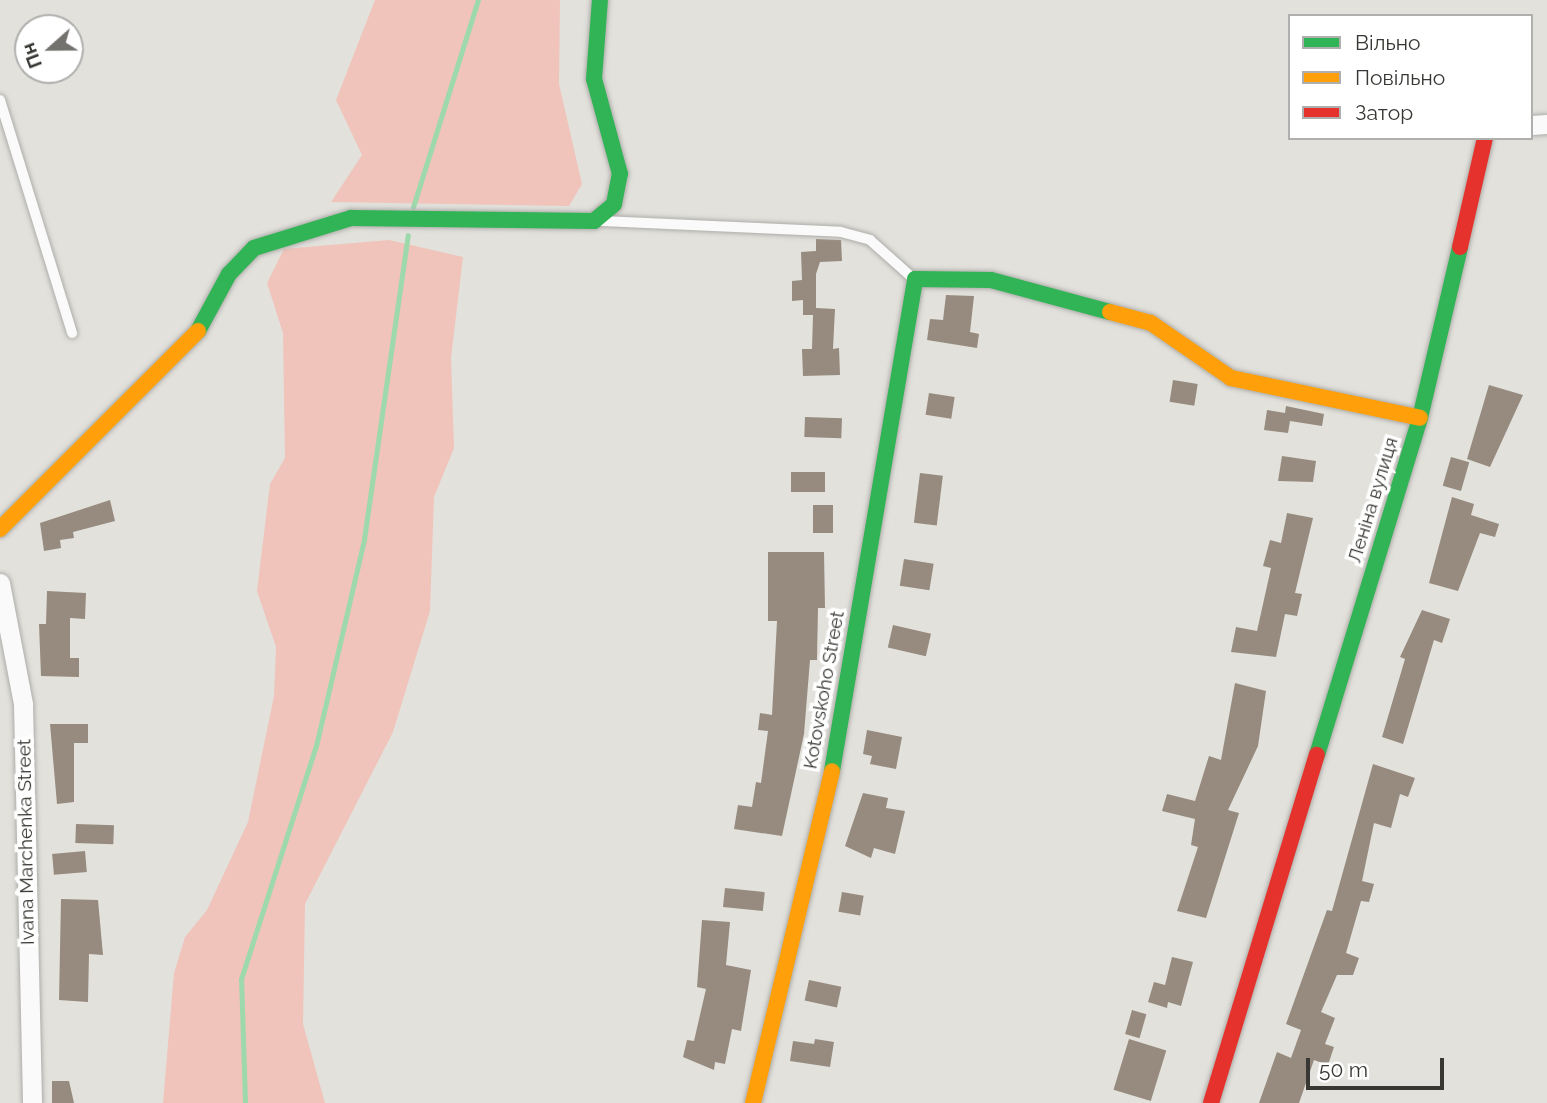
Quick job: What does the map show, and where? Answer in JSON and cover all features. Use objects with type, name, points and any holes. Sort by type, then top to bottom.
[{"type":"street","points":[[0,529],[162,374],[211,316],[229,274],[254,248],[352,218],[594,221],[614,204],[620,174],[594,79],[600,0]]},
{"type":"street","points":[[1420,418],[1485,140]]},
{"type":"street","name":"Леніна вулиця","points":[[915,279],[991,280],[1151,323],[1231,378],[1420,418],[1211,1103]]},
{"type":"street","name":"Kotovskoho Street","points":[[753,1103],[823,821],[915,279]]},
{"type":"street","name":"Ivana Marchenka Street","points":[[0,583],[23,704],[32,1103]]},
{"type":"lane","points":[[0,100],[72,333]]},
{"type":"lane","points":[[594,221],[841,232],[870,240],[915,279]]},
{"type":"shaded area","points":[[375,0],[560,0],[559,84],[582,184],[569,206],[331,202],[362,155],[336,100]]},
{"type":"shaded area","points":[[389,240],[463,257],[451,358],[454,448],[434,497],[430,611],[393,732],[305,904],[303,1024],[325,1103],[163,1103],[174,973],[185,937],[207,910],[248,822],[274,696],[276,647],[257,591],[270,484],[285,458],[283,333],[267,283],[284,249]]},
{"type":"building","points":[[816,239],[841,240],[842,261],[820,262],[816,274],[816,308],[835,309],[833,349],[839,348],[840,375],[803,376],[802,349],[812,349],[813,315],[803,315],[803,300],[792,301],[792,281],[802,280],[801,252],[816,251]]},
{"type":"building","points":[[946,295],[974,296],[970,332],[979,334],[977,348],[927,340],[930,319],[943,320]]},
{"type":"building","points":[[1173,380],[1198,384],[1194,406],[1170,402]]},
{"type":"building","points":[[1489,385],[1523,395],[1490,467],[1467,459]]},
{"type":"building","points":[[929,393],[955,397],[951,419],[926,415]]},
{"type":"building","points":[[1286,406],[1324,414],[1322,426],[1290,421],[1288,433],[1264,430],[1267,410],[1285,413]]},
{"type":"building","points":[[805,417],[842,418],[841,438],[804,437]]},
{"type":"building","points":[[1282,456],[1316,461],[1313,482],[1278,481]]},
{"type":"building","points":[[1451,457],[1469,462],[1461,491],[1443,486]]},
{"type":"building","points":[[791,472],[825,472],[825,492],[791,492]]},
{"type":"building","points":[[920,473],[943,476],[937,525],[914,523]]},
{"type":"building","points":[[1452,497],[1474,504],[1471,515],[1499,524],[1495,537],[1480,533],[1458,591],[1429,583]]},
{"type":"building","points":[[110,500],[115,521],[73,532],[74,538],[60,540],[61,548],[44,551],[40,523]]},
{"type":"building","points":[[813,505],[833,505],[833,533],[813,533]]},
{"type":"building","points":[[1287,513],[1313,518],[1295,593],[1302,594],[1297,616],[1285,614],[1276,657],[1231,652],[1236,627],[1257,631],[1271,568],[1263,566],[1270,540],[1281,543]]},
{"type":"building","points":[[768,552],[824,552],[825,608],[818,608],[817,660],[810,660],[804,734],[782,836],[734,829],[738,805],[752,807],[756,782],[761,783],[768,731],[758,730],[760,713],[772,715],[777,621],[768,621]]},
{"type":"building","points":[[904,559],[934,564],[929,590],[900,586]]},
{"type":"building","points":[[47,591],[86,593],[85,619],[70,618],[70,658],[79,658],[79,677],[41,676],[39,624],[46,624]]},
{"type":"building","points":[[1422,610],[1450,619],[1442,643],[1434,640],[1403,744],[1382,737],[1405,659],[1400,657]]},
{"type":"building","points":[[893,625],[931,634],[926,656],[888,647]]},
{"type":"building","points":[[1235,683],[1266,691],[1258,746],[1228,810],[1239,813],[1206,918],[1177,911],[1198,847],[1191,845],[1195,819],[1162,811],[1167,794],[1195,801],[1209,756],[1221,760]]},
{"type":"building","points":[[50,724],[88,724],[88,743],[74,743],[74,802],[57,804]]},
{"type":"building","points":[[867,730],[902,737],[896,769],[870,764],[872,756],[863,754]]},
{"type":"building","points":[[1373,764],[1415,778],[1408,797],[1400,794],[1391,828],[1374,823],[1362,881],[1374,884],[1369,902],[1361,901],[1346,953],[1359,958],[1353,975],[1337,975],[1321,1012],[1335,1018],[1325,1044],[1334,1047],[1328,1065],[1314,1060],[1299,1103],[1259,1103],[1277,1052],[1291,1058],[1301,1030],[1286,1024],[1327,910],[1332,911]]},
{"type":"building","points":[[863,793],[888,798],[886,808],[905,811],[895,854],[874,848],[871,858],[845,846]]},
{"type":"building","points":[[76,824],[114,825],[113,844],[75,843]]},
{"type":"building","points":[[85,851],[87,872],[54,875],[52,854]]},
{"type":"building","points":[[725,888],[765,892],[763,911],[723,907]]},
{"type":"building","points":[[842,892],[864,896],[860,916],[839,912]]},
{"type":"building","points":[[61,899],[98,900],[103,955],[89,954],[88,1002],[59,1000]]},
{"type":"building","points":[[702,920],[730,922],[726,965],[751,970],[741,1031],[732,1029],[725,1064],[715,1062],[714,1070],[683,1057],[687,1040],[694,1041],[706,989],[697,987]]},
{"type":"building","points":[[1172,957],[1193,962],[1181,1006],[1168,1002],[1167,1008],[1148,1002],[1154,982],[1165,985]]},
{"type":"building","points":[[809,980],[841,987],[837,1007],[805,1001]]},
{"type":"building","points":[[1132,1010],[1146,1014],[1140,1038],[1125,1034]]},
{"type":"building","points":[[815,1039],[834,1042],[830,1067],[790,1061],[793,1041],[814,1044]]},
{"type":"building","points":[[1129,1039],[1166,1050],[1151,1101],[1114,1090]]},
{"type":"building","points":[[52,1081],[69,1081],[74,1103],[52,1103]]},
{"type":"waterway","points":[[413,207],[478,0]]},
{"type":"waterway","points":[[245,1103],[241,979],[316,746],[364,539],[408,235]]},
{"type":"traffic: fast","points":[[198,331],[229,274],[254,248],[351,218],[594,221],[614,204],[620,174],[594,79],[600,0]]},
{"type":"traffic: fast","points":[[1317,755],[1420,418],[1460,247]]},
{"type":"traffic: fast","points":[[832,771],[915,279],[991,280],[1110,312]]},
{"type":"traffic: slow","points":[[1110,312],[1151,323],[1231,378],[1420,418]]},
{"type":"traffic: slow","points":[[0,529],[198,331]]},
{"type":"traffic: slow","points":[[753,1103],[832,771]]},
{"type":"traffic: jam","points":[[1460,247],[1485,140]]},
{"type":"traffic: jam","points":[[1211,1103],[1317,755]]}]
